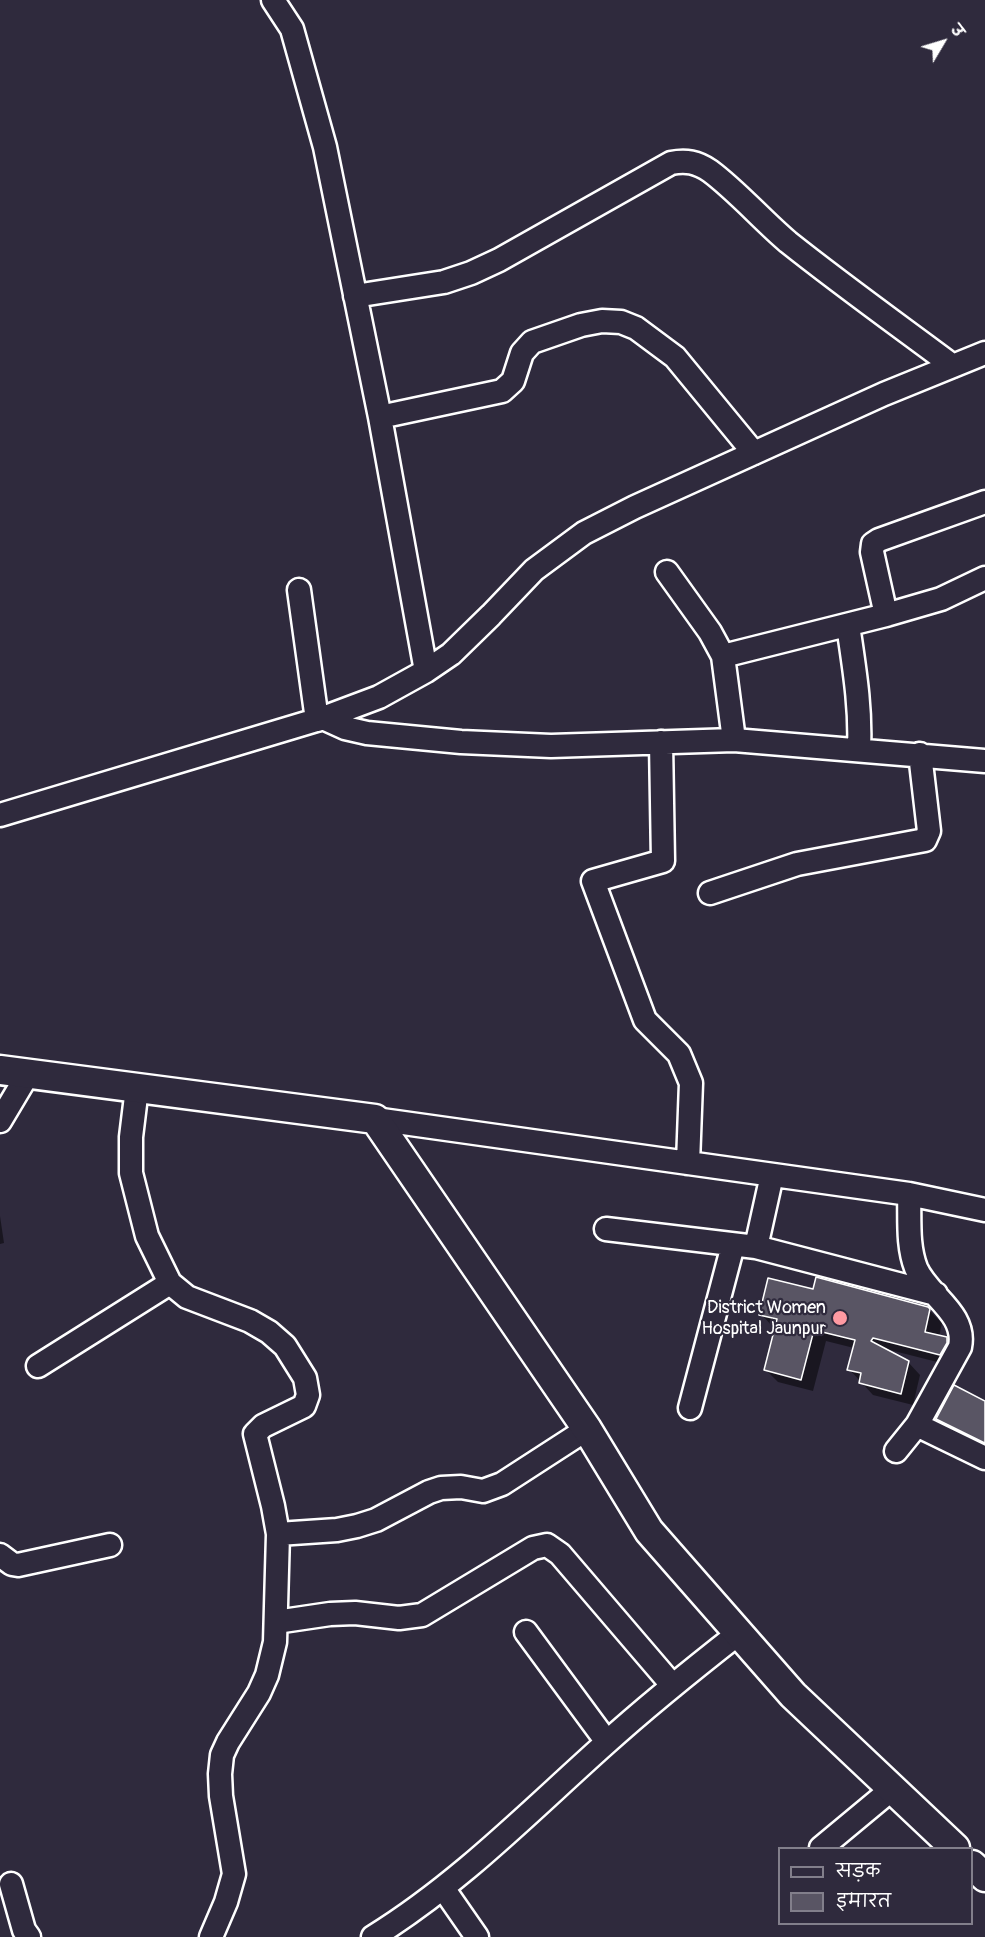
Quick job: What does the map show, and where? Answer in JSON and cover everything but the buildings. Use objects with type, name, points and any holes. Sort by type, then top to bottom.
[{"type":"main road","points":[[0,1070],[375,1119],[586,1429],[649,1531],[793,1695],[953,1847]]},
{"type":"main road","points":[[973,1866],[985,1877]]},
{"type":"street","points":[[273,0],[292,29],[325,147],[380,417],[426,671]]},
{"type":"street","points":[[355,296],[444,282],[471,273],[499,260],[671,163],[683,161],[694,163],[710,172],[796,248],[954,366]]},
{"type":"street","points":[[380,417],[502,391],[513,381],[522,353],[532,342],[581,325],[602,321],[621,322],[636,328],[675,357],[754,453]]},
{"type":"street","points":[[0,815],[320,719],[379,697],[451,654],[534,570],[584,533],[634,507],[884,394],[985,353]]},
{"type":"street","points":[[886,615],[872,552],[873,544],[985,502]]},
{"type":"street","points":[[667,572],[710,632],[723,656],[734,740]]},
{"type":"street","points":[[723,656],[941,599],[985,578]]},
{"type":"street","points":[[299,590],[320,719]]},
{"type":"street","points":[[848,625],[859,698],[859,749]]},
{"type":"street","points":[[320,719],[367,734],[461,742],[551,746],[734,740],[985,760]]},
{"type":"street","points":[[661,742],[663,861],[593,881],[645,1020],[679,1054],[691,1083],[688,1163]]},
{"type":"street","points":[[710,893],[796,864],[925,840],[929,831],[920,754]]},
{"type":"street","points":[[0,1121],[28,1074]]},
{"type":"street","points":[[137,1088],[131,1137],[131,1173],[147,1236],[170,1283],[187,1297],[269,1332],[285,1346],[305,1378],[308,1395],[303,1406],[263,1426],[255,1434],[278,1534],[275,1642],[267,1675],[259,1693],[222,1755],[221,1796],[234,1874],[226,1902],[211,1937]]},
{"type":"street","points":[[375,1119],[909,1194],[985,1210]]},
{"type":"street","points":[[756,1247],[772,1175]]},
{"type":"street","points":[[896,1451],[917,1425],[960,1347],[962,1337],[952,1314],[917,1270],[910,1249],[909,1194]]},
{"type":"street","points":[[606,1229],[756,1247],[936,1294]]},
{"type":"street","points":[[690,1408],[733,1245]]},
{"type":"street","points":[[38,1366],[170,1283]]},
{"type":"street","points":[[917,1425],[985,1458]]},
{"type":"street","points":[[278,1534],[337,1530],[357,1526],[376,1520],[441,1488],[461,1487],[483,1491],[501,1484],[586,1429]]},
{"type":"street","points":[[5,1559],[25,1564],[110,1545]]},
{"type":"street","points":[[276,1622],[330,1614],[356,1613],[399,1618],[422,1615],[533,1548],[547,1545],[560,1554],[673,1686]]},
{"type":"street","points":[[526,1632],[607,1742]]},
{"type":"street","points":[[374,1937],[465,1871],[607,1742],[739,1633]]},
{"type":"street","points":[[822,1847],[892,1790]]},
{"type":"street","points":[[11,1884],[24,1930],[29,1937]]},
{"type":"street","points":[[443,1888],[477,1937]]},
{"type":"place","name":"District Women Hospital Jaunpur","points":[[840,1318]]}]
